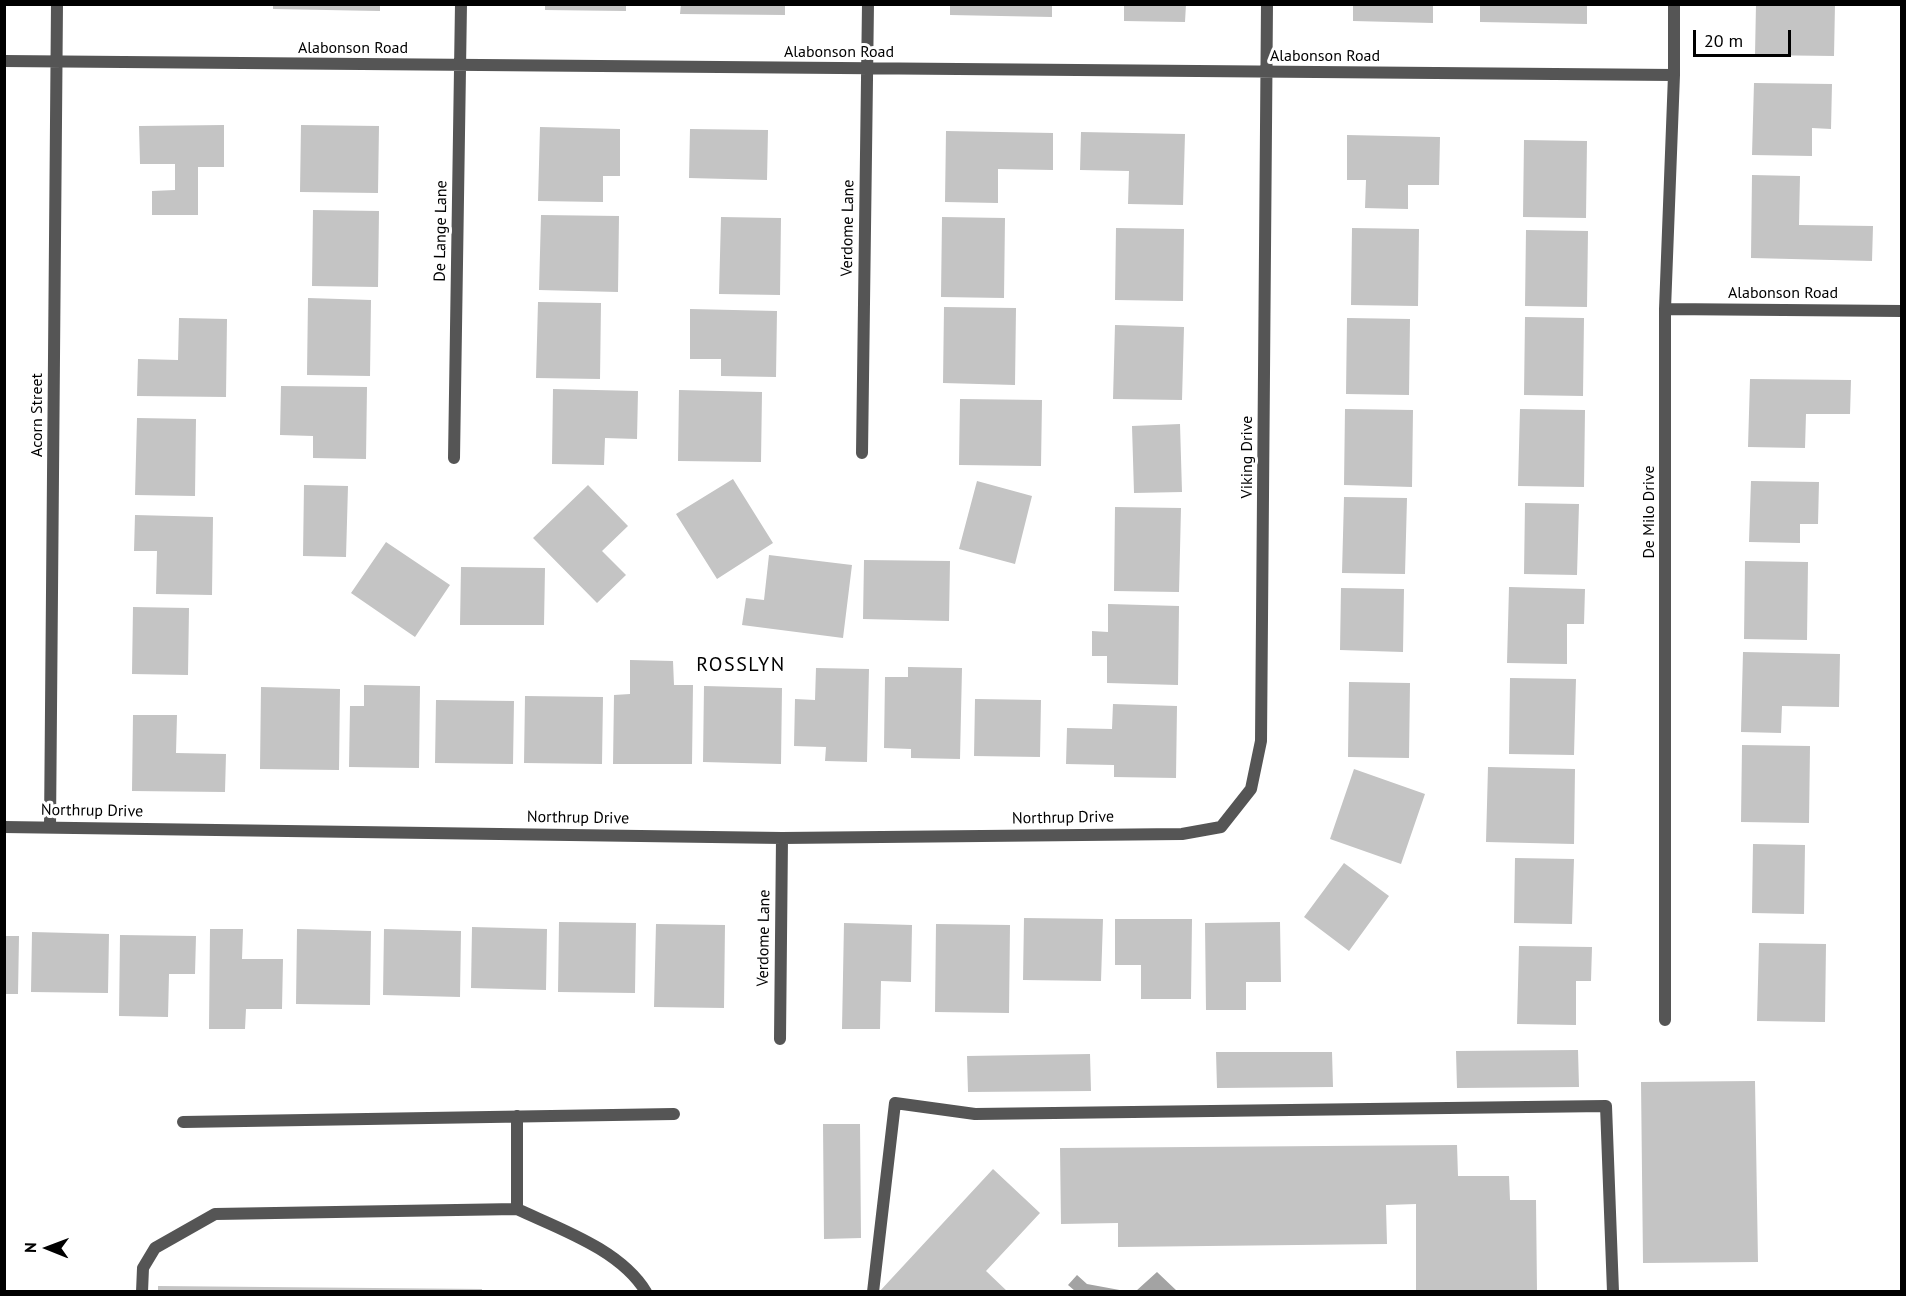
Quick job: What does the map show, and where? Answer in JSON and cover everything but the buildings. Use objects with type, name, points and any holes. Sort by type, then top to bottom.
[{"type":"street","name":"Acorn Street","points":[[50,827],[57,4]]},
{"type":"street","name":"De Lange Lane","points":[[454,458],[461,4]]},
{"type":"street","name":"Verdome Lane","points":[[862,453],[868,4]]},
{"type":"street","name":"Viking Drive","points":[[1150,834],[1182,834],[1221,827],[1251,789],[1261,741],[1267,4]]},
{"type":"street","name":"De Milo Drive","points":[[1665,1020],[1665,309],[1674,75],[1674,4]]},
{"type":"street","name":"Alabonson Road","points":[[4,61],[1674,75]]},
{"type":"street","name":"Alabonson Road","points":[[1665,309],[1902,310]]},
{"type":"street","name":"Northrup Drive","points":[[4,826],[782,838],[1150,834]]},
{"type":"street","name":"Verdome Lane","points":[[780,1039],[782,838]]},
{"type":"street","points":[[873,1292],[895,1103],[975,1114],[1606,1106],[1613,1292]]},
{"type":"street","points":[[183,1122],[674,1114]]},
{"type":"street","points":[[517,1116],[517,1209]]},
{"type":"street","points":[[142,1292],[142,1268],[155,1248],[215,1214],[517,1209],[576,1237],[623,1263],[646,1292]]},
{"type":"shaded area","points":[[1157,1272],[1177,1291],[1136,1291]]},
{"type":"shaded area","points":[[1077,1275],[1087,1284],[1125,1291],[1075,1291],[1068,1285]]},
{"type":"district","name":"ROSSLYN","points":[[741,665]]}]
